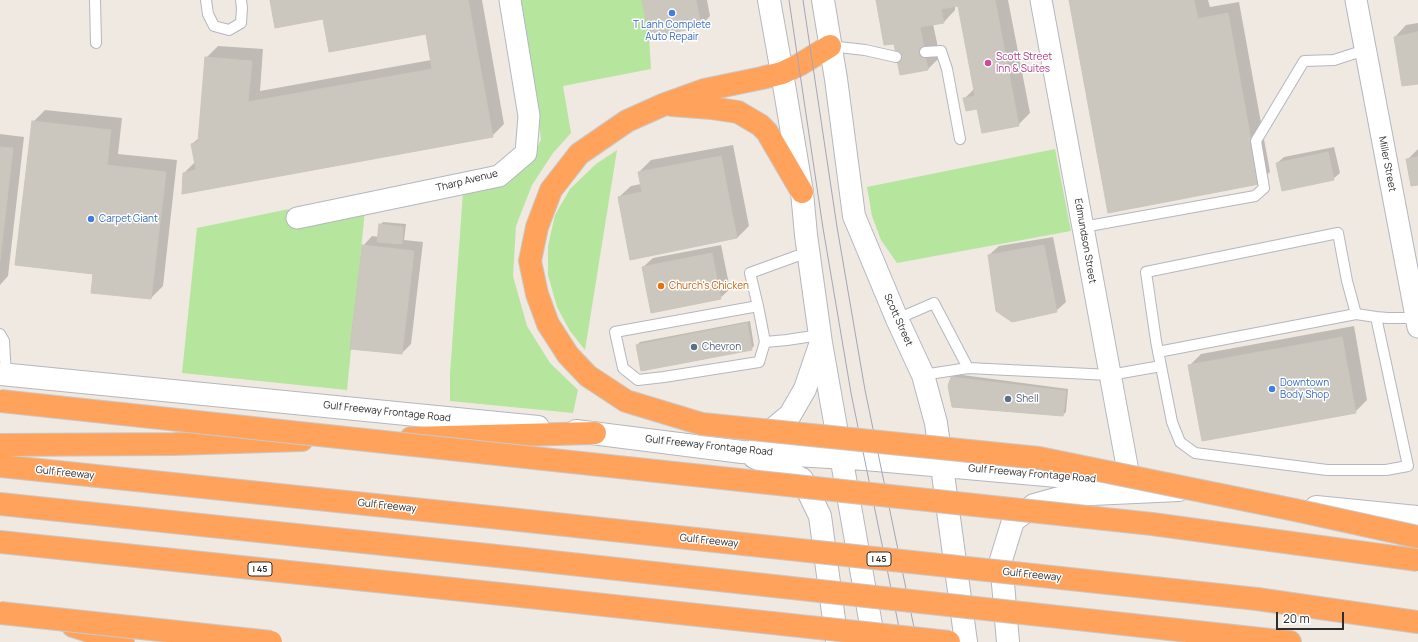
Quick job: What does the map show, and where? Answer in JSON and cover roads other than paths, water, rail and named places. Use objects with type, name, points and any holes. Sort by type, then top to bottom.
[{"type":"highway","points":[[830,46],[799,65],[782,73],[704,90],[665,104],[627,121],[579,154],[551,190],[537,227],[530,261],[537,294],[548,324],[568,355],[588,376],[626,400],[702,424],[1039,458],[1295,510],[1418,537]]},
{"type":"highway","points":[[665,104],[738,112],[760,125],[767,132],[802,192]]},
{"type":"highway","points":[[0,401],[1152,524],[1418,560]]},
{"type":"highway","points":[[0,445],[174,444],[595,433]]},
{"type":"highway","name":"Gulf Freeway","points":[[0,466],[1257,599],[1418,622]]},
{"type":"highway","points":[[0,504],[1290,642]]},
{"type":"highway","name":"I 45","points":[[0,542],[949,642]]},
{"type":"highway","points":[[0,602],[123,642]]},
{"type":"highway","points":[[0,613],[271,642]]},
{"type":"main road","points":[[769,0],[802,192],[808,252],[821,339],[874,642]]},
{"type":"main road","name":"Scott Street","points":[[823,0],[854,216],[897,319],[923,375],[936,423],[966,642]]},
{"type":"main road","points":[[742,452],[761,439],[790,415],[805,389],[821,339]]},
{"type":"main road","name":"Gulf Freeway Frontage Road","points":[[3,374],[595,433],[742,452],[814,456],[1130,482],[1292,505],[1418,517]]},
{"type":"main road","points":[[742,452],[802,479],[820,516],[837,642]]},
{"type":"main road","points":[[1008,642],[1001,560],[1013,522],[1034,505],[1070,495],[1190,490]]},
{"type":"street","name":"Tharp Avenue","points":[[297,218],[499,176],[526,153],[529,116],[510,0]]},
{"type":"street","name":"Edmundson Street","points":[[1041,0],[1130,482]]},
{"type":"street","name":"Miller Street","points":[[1356,0],[1417,323]]},
{"type":"lane","points":[[95,0],[96,43]]},
{"type":"lane","points":[[206,0],[208,14],[214,26],[229,30],[241,23],[241,0]]},
{"type":"lane","points":[[830,46],[865,50],[896,57]]},
{"type":"lane","points":[[1083,228],[1255,196],[1264,188],[1256,141],[1304,61],[1334,60],[1365,50]]},
{"type":"lane","points":[[925,52],[941,51],[947,69],[960,139]]},
{"type":"lane","points":[[1356,314],[1347,281],[1338,232],[1146,272],[1160,366],[1172,422],[1180,442],[1195,453],[1327,470],[1386,470],[1408,466],[1376,317]]},
{"type":"lane","points":[[758,306],[615,332],[623,368],[638,380],[664,378],[760,362],[765,342],[758,306],[750,273],[808,252]]},
{"type":"lane","points":[[897,319],[934,303],[968,368]]},
{"type":"lane","points":[[1158,352],[1356,314],[1417,323]]},
{"type":"lane","points":[[0,334],[4,341],[3,374]]},
{"type":"lane","points":[[765,342],[821,339]]},
{"type":"lane","points":[[923,375],[968,368],[1110,375],[1160,366]]},
{"type":"tram line","points":[[789,0],[823,228],[851,393],[902,642]]},
{"type":"tram line","points":[[803,0],[837,227],[865,390],[917,642]]},
{"type":"place","name":"T Lanh Complete Auto Repair","points":[[672,13]]},
{"type":"place","name":"Scott Street Inn & Suites","points":[[988,63]]},
{"type":"place","name":"Carpet Giant","points":[[91,219]]},
{"type":"place","name":"Church's Chicken","points":[[661,286]]},
{"type":"place","name":"Chevron","points":[[694,347]]},
{"type":"place","name":"Downtown Body Shop","points":[[1272,389]]},
{"type":"place","name":"Shell","points":[[1008,399]]}]
